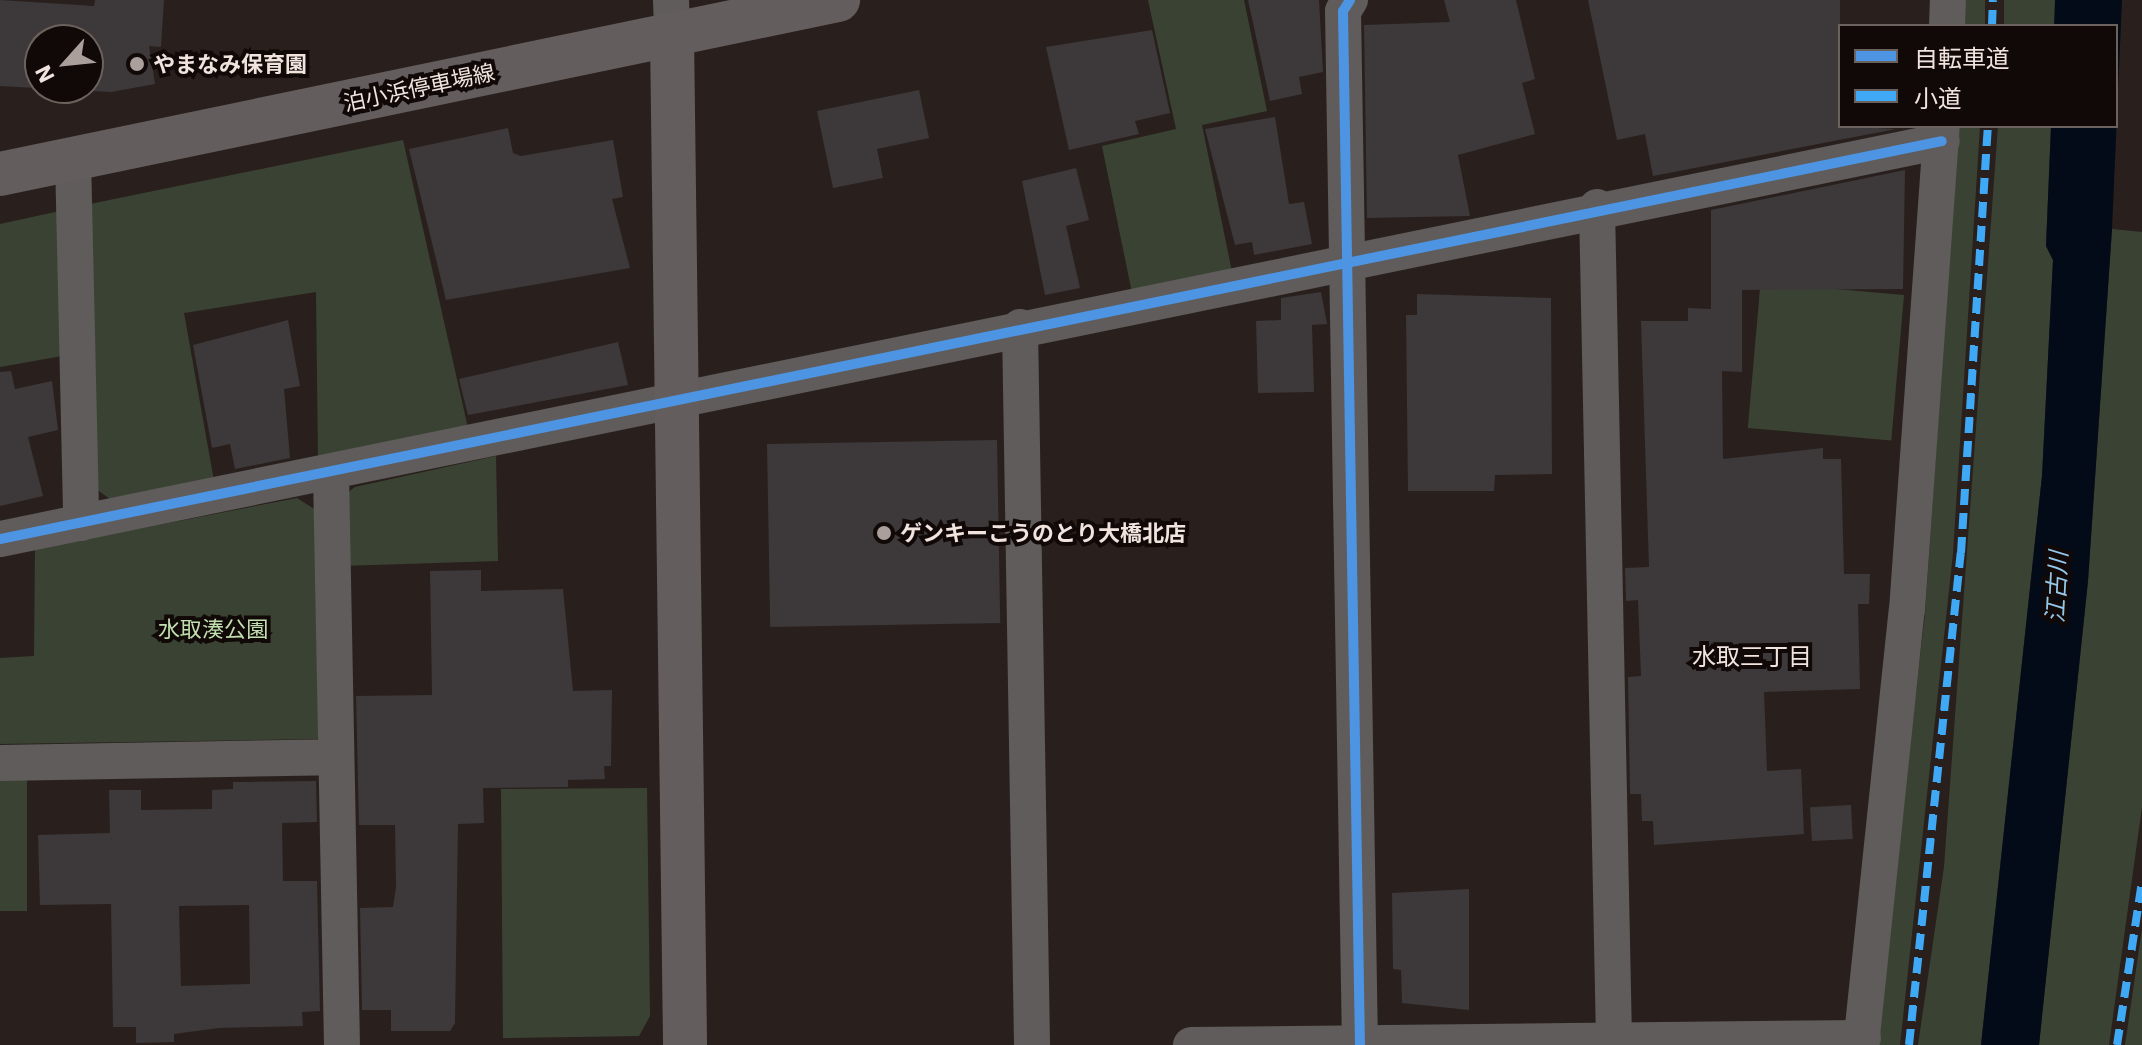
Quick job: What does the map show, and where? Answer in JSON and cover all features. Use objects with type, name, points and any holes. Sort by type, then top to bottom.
[{"type":"street","name":"泊小浜停車場線","points":[[0,174],[671,18],[838,0]]},
{"type":"street","points":[[1350,0],[1343,11],[1360,1043]]},
{"type":"street","points":[[1947,24],[1948,0]]},
{"type":"street","points":[[671,18],[685,1045]]},
{"type":"street","points":[[0,539],[631,412],[676,396],[1942,134],[1907,610],[1862,1041],[1614,1036],[1191,1045]]},
{"type":"street","points":[[73,158],[81,523]]},
{"type":"street","points":[[1597,207],[1614,1036]]},
{"type":"street","points":[[1020,327],[1032,1045]]},
{"type":"street","points":[[331,474],[333,757],[342,1045]]},
{"type":"street","points":[[0,763],[333,757]]},
{"type":"green space","points":[[1148,0],[1244,0],[1267,111],[1202,125],[1232,272],[1132,293],[1102,146],[1176,129]]},
{"type":"green space","points":[[1965,0],[1985,0],[1985,24],[1965,24]]},
{"type":"green space","points":[[2004,0],[2055,0],[2055,24],[2004,24]]},
{"type":"green space","points":[[1958,128],[1980,128],[1953,553],[1900,1045],[1875,1045],[1925,614]]},
{"type":"green space","points":[[1998,128],[2051,128],[2046,246],[2053,260],[2042,476],[1981,1045],[1918,1045],[1944,867]]},
{"type":"green space","points":[[403,140],[468,428],[318,459],[316,292],[184,313],[214,481],[113,501],[96,489],[90,204]]},
{"type":"green space","points":[[60,211],[62,356],[0,367],[0,224]]},
{"type":"green space","points":[[2112,229],[2142,232],[2142,807],[2109,1045],[2039,1045],[2088,581]]},
{"type":"green space","points":[[1761,282],[1904,295],[1891,440],[1748,428]]},
{"type":"green space","points":[[496,456],[498,561],[341,566],[346,494],[355,487]]},
{"type":"green space","name":"水取湊公園","points":[[297,498],[322,514],[326,730],[317,739],[0,744],[0,658],[34,656],[35,549]]},
{"type":"green space","points":[[0,780],[27,780],[27,911],[0,911]]},
{"type":"green space","points":[[647,788],[650,1016],[639,1036],[503,1038],[501,789]]},
{"type":"green space","points":[[2142,929],[2142,1045],[2125,1045]]},
{"type":"water","points":[[2055,0],[2122,0],[2118,92],[2118,24],[2054,24]]},
{"type":"water","name":"江古川","points":[[2051,128],[2116,128],[2088,581],[2039,1045],[1981,1045],[2042,476],[2053,260],[2046,246]]},
{"type":"building","points":[[0,0],[94,6],[95,0],[164,0],[161,47],[149,46],[155,84],[104,92],[104,24],[24,24],[24,87],[0,86]]},
{"type":"building","points":[[1248,0],[1319,0],[1323,72],[1299,77],[1302,94],[1270,101]]},
{"type":"building","points":[[1444,0],[1516,0],[1535,79],[1522,83],[1535,134],[1458,155],[1470,216],[1367,218],[1364,25],[1450,22]]},
{"type":"building","points":[[1588,0],[1840,0],[1838,128],[1896,129],[1653,176],[1645,134],[1617,140]]},
{"type":"building","points":[[1152,30],[1170,113],[1135,121],[1139,134],[1069,150],[1046,47]]},
{"type":"building","points":[[919,90],[929,138],[877,149],[883,178],[833,188],[817,111]]},
{"type":"building","points":[[1275,117],[1289,204],[1304,202],[1312,244],[1254,255],[1252,242],[1235,245],[1205,129]]},
{"type":"building","points":[[508,128],[513,153],[521,156],[613,140],[623,197],[612,199],[630,268],[446,300],[409,149]]},
{"type":"building","points":[[1076,168],[1089,220],[1066,226],[1080,288],[1045,295],[1022,181]]},
{"type":"building","points":[[1905,170],[1903,289],[1742,290],[1742,372],[1722,371],[1723,459],[1823,448],[1823,459],[1841,459],[1844,574],[1870,574],[1869,604],[1858,604],[1860,689],[1764,692],[1767,771],[1801,769],[1804,834],[1654,845],[1653,821],[1642,821],[1641,794],[1630,794],[1628,677],[1641,676],[1638,600],[1626,601],[1625,568],[1649,567],[1641,321],[1688,321],[1688,308],[1711,309],[1711,210]]},
{"type":"building","points":[[1321,292],[1327,324],[1312,325],[1314,392],[1258,393],[1256,321],[1281,320],[1281,298]]},
{"type":"building","points":[[1417,294],[1551,298],[1552,474],[1495,475],[1494,491],[1408,491],[1406,315],[1417,315]]},
{"type":"building","points":[[288,320],[300,386],[284,389],[290,458],[235,469],[230,444],[212,448],[193,345]]},
{"type":"building","points":[[618,342],[628,385],[468,415],[459,379]]},
{"type":"building","points":[[11,371],[15,389],[52,381],[58,430],[28,437],[43,496],[0,506],[0,372]]},
{"type":"building","name":"ゲンキーこうのとり大橋北店","points":[[997,440],[1000,623],[770,627],[767,444]]},
{"type":"building","points":[[481,570],[481,591],[563,589],[573,691],[612,690],[611,766],[604,766],[605,779],[568,780],[568,787],[483,788],[484,823],[458,824],[455,1023],[450,1031],[391,1031],[391,1010],[362,1010],[360,908],[393,907],[396,887],[395,825],[359,825],[356,696],[432,695],[430,571]]},
{"type":"building","points":[[316,781],[317,822],[282,823],[283,881],[317,881],[320,1011],[302,1012],[303,1026],[219,1028],[174,1034],[174,1042],[136,1043],[136,1027],[113,1027],[111,904],[40,905],[38,835],[110,833],[109,790],[141,790],[141,810],[212,809],[212,790],[233,789],[233,782]],"holes":[[[249,905],[250,984],[181,986],[179,906]]]},
{"type":"building","points":[[1851,805],[1853,839],[1812,841],[1810,807]]},
{"type":"building","points":[[1469,889],[1469,1010],[1402,1003],[1401,970],[1393,969],[1392,893]]},
{"type":"marked path","points":[[1992,24],[1993,0]]},
{"type":"marked path","points":[[1909,1045],[1961,553],[1988,128]]},
{"type":"marked path","points":[[2117,1045],[2142,881]]},
{"type":"cycle path","points":[[1350,0],[1343,11],[1360,1045]]},
{"type":"cycle path","points":[[0,539],[1942,141]]},
{"type":"place","name":"やまなみ保育園","points":[[137,64]]},
{"type":"place","name":"ゲンキーこうのとり大橋北店","points":[[884,533]]},
{"type":"district","name":"水取三丁目","points":[[1752,657]]}]
